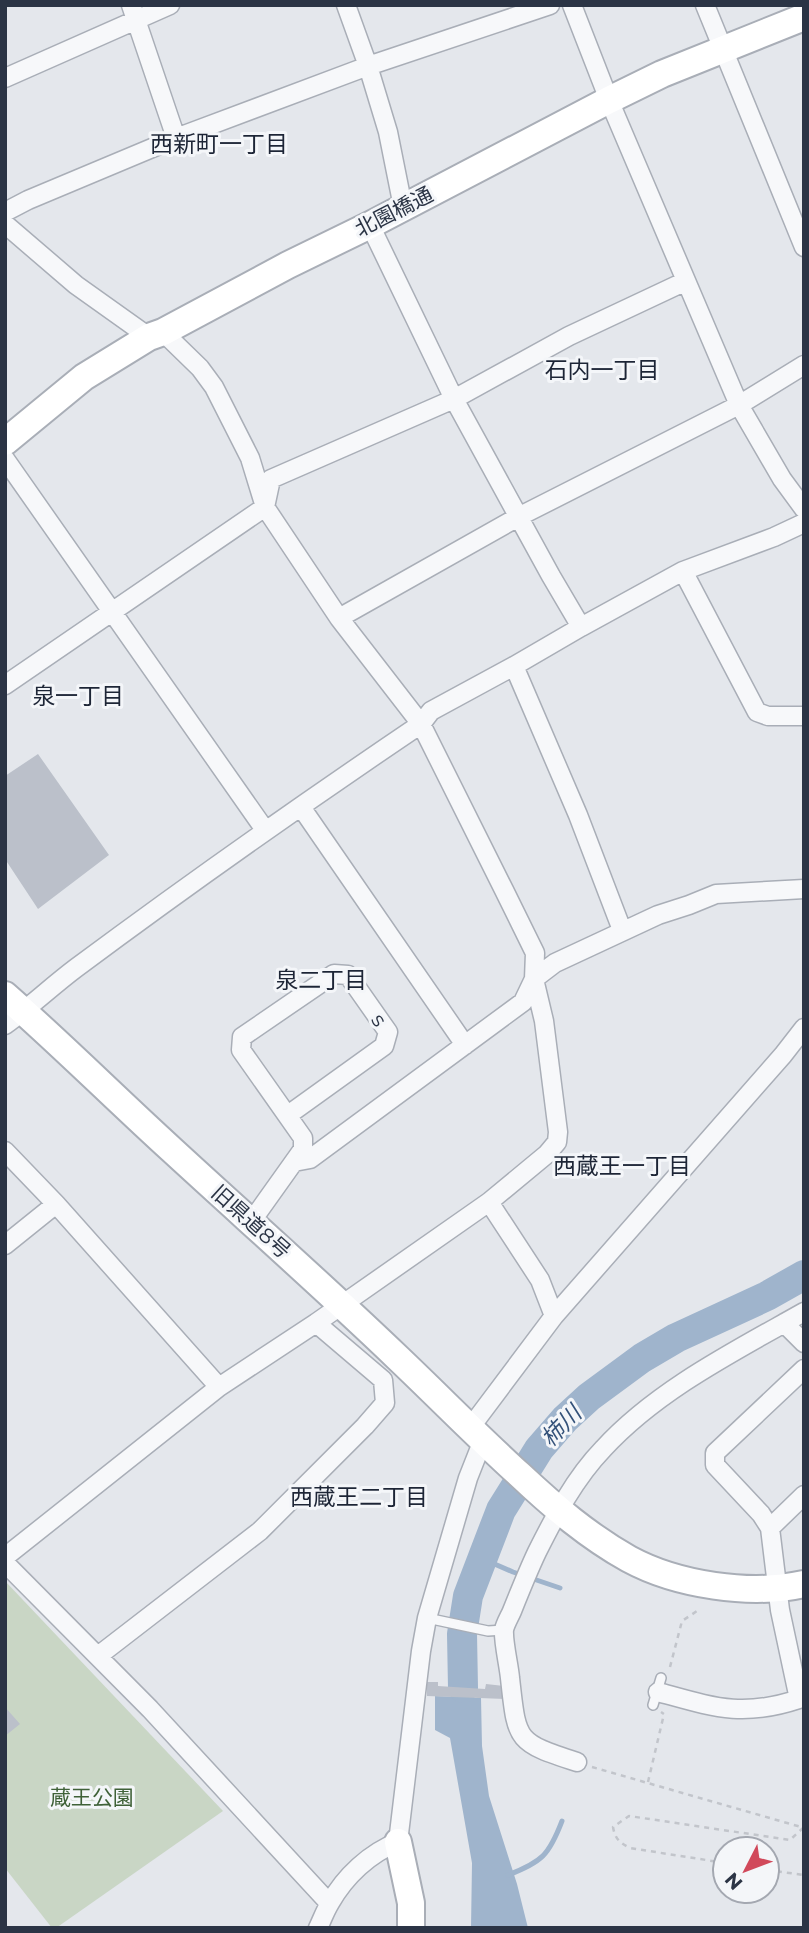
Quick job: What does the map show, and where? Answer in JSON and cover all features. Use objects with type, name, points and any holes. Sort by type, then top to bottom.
[{"type":"street","points":[[5,78],[134,13],[170,5]]},
{"type":"street","points":[[346,5],[388,132],[403,207]]},
{"type":"street","points":[[5,212],[176,138],[368,66],[550,5]]},
{"type":"street","points":[[572,5],[608,100],[739,405],[782,479],[804,509]]},
{"type":"street","points":[[705,5],[804,247]]},
{"type":"street","points":[[134,13],[176,138]]},
{"type":"street","name":"北園橋通","points":[[5,442],[84,377],[156,335],[608,100],[662,74],[804,17]]},
{"type":"street","points":[[5,224],[76,285],[156,335],[200,368],[214,387],[250,458],[265,507],[339,618],[421,724],[535,953],[534,979],[544,1021],[558,1121],[557,1142],[541,1160],[489,1202],[219,1387],[5,1557]]},
{"type":"street","points":[[370,225],[454,399],[581,627]]},
{"type":"street","points":[[5,685],[265,507],[271,479],[454,399],[569,336],[686,281]]},
{"type":"street","points":[[339,618],[520,516],[739,405],[804,365]]},
{"type":"street","points":[[5,459],[265,830]]},
{"type":"street","points":[[11,1011],[73,970],[265,830],[421,724],[431,711],[683,571],[804,523]]},
{"type":"street","points":[[683,571],[757,712],[768,716],[804,716]]},
{"type":"street","points":[[514,666],[578,815],[622,930]]},
{"type":"street","points":[[301,807],[465,1045]]},
{"type":"street","points":[[294,1162],[310,1159],[523,1002],[534,979],[555,963],[622,930],[716,894],[804,889]]},
{"type":"street","name":"s","points":[[251,1222],[303,1149],[303,1138],[241,1050],[242,1037],[334,974],[348,975],[388,1032],[384,1046],[288,1115]]},
{"type":"street","name":"旧県道8号","points":[[11,1011],[341,1304],[555,1507]]},
{"type":"street","points":[[411,1928],[411,1903],[398,1842],[421,1651],[433,1619],[468,1478],[483,1440],[554,1316],[804,1028]]},
{"type":"street","points":[[5,1151],[56,1204],[219,1387]]},
{"type":"street","points":[[489,1202],[540,1280],[554,1316]]},
{"type":"street","points":[[5,1245],[56,1204]]},
{"type":"street","points":[[577,1762],[540,1750],[526,1742],[518,1730],[496,1631],[520,1593],[555,1507],[601,1450],[635,1419],[717,1361],[804,1312]]},
{"type":"street","points":[[98,1656],[260,1531],[385,1403],[383,1380],[316,1323]]},
{"type":"street","points":[[784,1323],[804,1343]]},
{"type":"street","points":[[658,1692],[719,1708],[762,1709],[801,1699],[777,1588],[770,1528],[761,1514],[715,1465],[715,1452],[804,1370]]},
{"type":"street","points":[[770,1528],[804,1494]]},
{"type":"street","points":[[555,1507],[584,1531],[630,1559],[684,1579],[738,1588],[777,1588],[804,1584]]},
{"type":"street","points":[[5,1563],[202,1764],[329,1903]]},
{"type":"street","points":[[317,1928],[329,1903],[352,1873],[375,1853],[398,1842]]},
{"type":"lane","points":[[433,1619],[496,1631]]},
{"type":"path","points":[[648,1783],[664,1714],[658,1692],[669,1671],[682,1621],[700,1609]]},
{"type":"path","points":[[577,1762],[803,1828]]},
{"type":"path","points":[[711,1861],[630,1848],[619,1842],[613,1828],[629,1816],[756,1835]]},
{"type":"path","points":[[781,1839],[790,1840],[803,1828]]},
{"type":"path","points":[[781,1872],[804,1875]]},
{"type":"green space","name":"蔵王公園","points":[[5,1581],[223,1811],[56,1928],[52,1928],[5,1868]]},
{"type":"water","points":[[435,1696],[481,1698],[482,1746],[489,1796],[528,1928],[471,1928],[472,1863],[450,1738],[435,1730]]},
{"type":"building","points":[[38,754],[109,855],[38,909],[5,859],[5,776]]},
{"type":"building","points":[[427,1682],[438,1682],[438,1686],[485,1689],[486,1684],[504,1686],[505,1699],[427,1696]]},
{"type":"building","points":[[5,1707],[20,1724],[5,1736]]},
{"type":"waterway","name":"柿川","points":[[463,1688],[462,1634],[468,1596],[501,1510],[539,1449],[589,1397],[642,1358],[676,1338],[767,1296],[804,1275]]},
{"type":"waterway","points":[[483,1559],[560,1588]]},
{"type":"waterway","points":[[508,1875],[529,1866],[543,1856],[553,1842],[562,1821]]},
{"type":"district","name":"西新町一丁目","points":[[219,144]]},
{"type":"district","name":"石内一丁目","points":[[602,370]]},
{"type":"district","name":"泉一丁目","points":[[78,696]]},
{"type":"district","name":"泉二丁目","points":[[321,980]]},
{"type":"district","name":"西蔵王一丁目","points":[[622,1166]]},
{"type":"district","name":"西蔵王二丁目","points":[[359,1497]]}]
